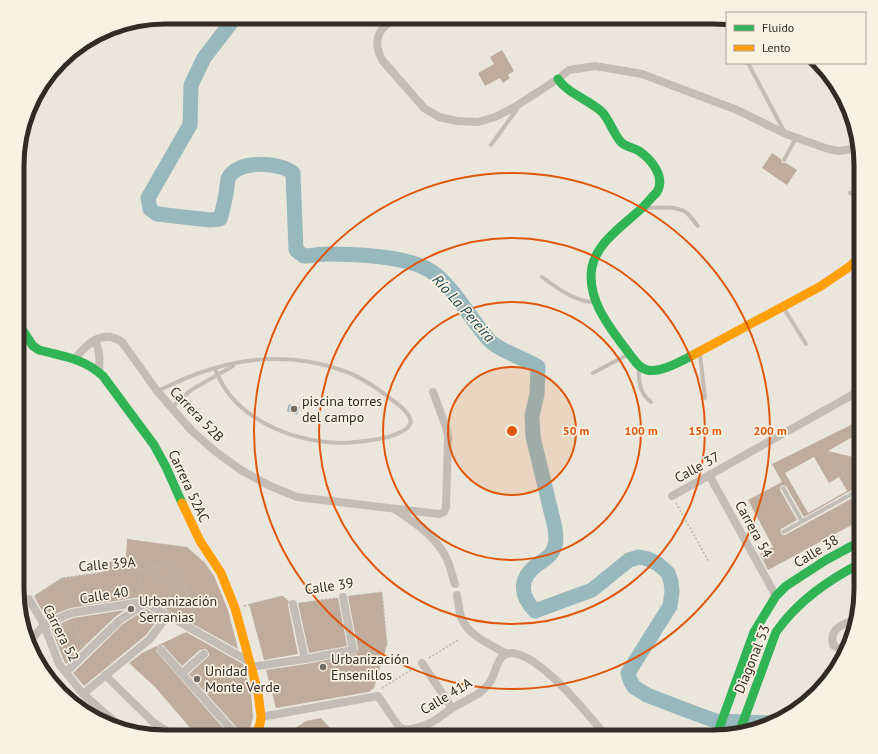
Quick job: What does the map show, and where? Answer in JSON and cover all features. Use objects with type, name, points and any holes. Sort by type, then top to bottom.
[{"type":"street","points":[[388,24],[378,35],[376,45],[378,54],[424,108],[439,117],[457,121],[478,122],[495,117],[521,103],[569,70],[595,66],[642,74],[737,110],[786,134],[833,150],[853,149]]},
{"type":"street","points":[[558,79],[568,90],[585,99],[603,113],[622,143],[640,152],[655,167],[660,180],[658,192],[608,239],[601,247],[592,266],[591,280],[596,302],[608,326],[638,365],[647,370],[670,367],[822,286],[854,262]]},
{"type":"street","name":"Carrera 52AC","points":[[24,332],[33,346],[39,350],[76,359],[99,371],[154,445],[166,467],[200,541],[221,573],[236,608],[258,692],[261,717]]},
{"type":"street","name":"Carrera 52B","points":[[95,340],[102,337],[111,336],[122,342],[157,391],[192,431],[216,452],[241,470],[268,485],[297,497],[438,514],[444,512],[446,508],[448,437],[446,427],[432,392]]},
{"type":"street","points":[[76,359],[81,351],[95,340],[99,350],[99,371]]},
{"type":"street","name":"Calle 37","points":[[672,496],[854,394]]},
{"type":"street","name":"Carrera 54","points":[[709,475],[776,596]]},
{"type":"street","points":[[393,509],[413,522],[434,539],[446,557],[455,584]]},
{"type":"street","name":"Calle 38","points":[[786,586],[826,560],[854,546]]},
{"type":"street","name":"Diagonal 53","points":[[741,727],[776,632],[782,623],[792,610],[821,587],[854,567]]},
{"type":"street","name":"Diagonal 53","points":[[718,730],[754,632],[776,596],[786,586]]},
{"type":"street","points":[[457,595],[460,616],[465,625],[475,636],[507,654],[511,653],[523,657],[547,671],[601,730]]},
{"type":"street","points":[[250,664],[305,659],[353,650],[344,597]]},
{"type":"street","name":"Carrera 52","points":[[29,599],[44,626],[60,664],[83,694],[114,720]]},
{"type":"street","name":"Calle 40","points":[[33,638],[44,626],[71,613],[135,602],[146,603],[250,664]]},
{"type":"street","points":[[66,672],[120,620],[146,603]]},
{"type":"street","points":[[293,604],[305,659]]},
{"type":"street","points":[[83,694],[150,639],[168,615]]},
{"type":"street","points":[[840,649],[833,645],[831,637],[836,628],[850,621]]},
{"type":"street","points":[[161,650],[232,730]]},
{"type":"street","points":[[182,673],[204,654]]},
{"type":"street","name":"Calle 41A","points":[[261,717],[378,696],[399,727],[412,729],[429,724],[482,690],[490,682],[501,658],[507,654]]},
{"type":"street","points":[[422,663],[452,708]]},
{"type":"street","points":[[105,675],[153,722],[165,730]]},
{"type":"street","points":[[258,730],[261,717]]},
{"type":"lane","points":[[749,64],[786,134]]},
{"type":"lane","points":[[492,145],[521,103]]},
{"type":"lane","points":[[784,160],[796,137]]},
{"type":"lane","points":[[850,193],[854,194]]},
{"type":"lane","points":[[642,208],[674,208],[682,210],[688,214],[698,226]]},
{"type":"lane","points":[[542,277],[560,290],[577,298],[586,302],[596,302]]},
{"type":"lane","points":[[782,307],[806,344]]},
{"type":"lane","points":[[700,352],[705,398]]},
{"type":"lane","points":[[593,373],[629,354]]},
{"type":"lane","points":[[157,391],[199,373],[215,368],[238,363],[260,359],[285,358],[308,361],[345,371],[370,384],[396,402],[410,416],[410,426],[387,438],[360,442],[339,443],[287,434],[262,423],[239,405],[226,391],[215,368]]},
{"type":"lane","points":[[171,408],[191,390],[238,363]]},
{"type":"lane","points":[[638,365],[643,395],[651,402]]},
{"type":"lane","points":[[783,488],[802,521]]},
{"type":"lane","points":[[783,532],[854,493]]},
{"type":"path","points":[[835,459],[853,491]]},
{"type":"path","points":[[829,474],[840,467]]},
{"type":"path","points":[[843,482],[847,480]]},
{"type":"path","points":[[672,496],[709,562]]},
{"type":"path","points":[[135,602],[143,570],[170,565],[187,592],[199,634]]},
{"type":"path","name":"Calle 39A","points":[[29,599],[62,578],[132,568],[143,570],[187,592]]},
{"type":"path","name":"Calle 39","points":[[236,608],[282,596],[293,604],[382,592],[388,645],[353,650]]},
{"type":"water","name":"piscina torres del campo","points":[[289,404],[300,407],[297,415],[287,411]]},
{"type":"building","points":[[502,50],[514,71],[508,75],[510,78],[503,83],[500,78],[485,86],[478,73],[494,64],[490,57]]},
{"type":"building","points":[[772,153],[781,159],[782,163],[786,163],[797,170],[787,185],[762,168]]},
{"type":"building","points":[[854,423],[854,436],[828,451],[853,457],[854,489],[804,517],[786,486],[782,485],[780,490],[797,520],[781,529],[780,532],[782,535],[785,535],[854,497],[854,524],[768,570],[760,554],[773,547],[748,500],[782,482],[772,464]],"holes":[[[814,457],[829,483],[839,477],[847,491],[808,513],[785,473]]]},
{"type":"building","points":[[127,539],[187,547],[205,563],[214,576],[228,610],[238,649],[146,598],[134,598],[70,608],[46,618],[34,596],[62,578],[103,572],[108,563],[126,556]]},
{"type":"building","points":[[382,592],[387,645],[374,688],[369,692],[276,708],[266,670],[356,654],[358,649],[348,596]]},
{"type":"building","points":[[282,596],[289,601],[288,605],[298,654],[264,660],[249,604]]},
{"type":"building","points":[[338,598],[347,646],[309,653],[298,603]]},
{"type":"building","points":[[146,609],[160,617],[146,635],[84,686],[73,673],[123,624]]},
{"type":"building","points":[[125,610],[116,616],[66,664],[51,628],[73,618]]},
{"type":"building","name":"Unidad Monte Verde","points":[[186,632],[243,664],[251,693],[253,717],[250,729],[239,730],[189,674],[209,656],[206,649],[200,650],[182,666],[163,645],[158,646],[156,651],[225,730],[192,730],[155,687],[129,663],[142,653]]},
{"type":"building","points":[[321,718],[332,730],[293,730],[306,721]]},
{"type":"waterway","name":"Río La Pereira","points":[[230,24],[204,58],[191,85],[190,125],[148,198],[150,209],[157,214],[210,220],[220,219],[228,179],[233,173],[240,168],[249,165],[259,164],[278,166],[293,173],[296,250],[304,256],[339,254],[365,255],[394,259],[419,265],[438,276],[454,293],[490,341],[500,348],[538,367],[537,394],[532,416],[533,437],[555,528],[556,541],[555,547],[551,554],[532,569],[524,581],[524,592],[530,605],[535,611],[592,590],[629,560],[639,557],[648,559],[658,564],[668,573],[671,582],[672,592],[670,606],[628,673],[634,687],[647,695],[716,721],[759,722]]},
{"type":"traffic: fast","points":[[558,79],[567,89],[591,103],[602,112],[619,140],[626,146],[644,154],[656,169],[660,180],[657,192],[642,208],[612,234],[595,258],[592,267],[591,279],[596,302],[614,333],[638,365],[644,369],[658,370],[693,355]]},
{"type":"traffic: fast","points":[[24,332],[33,346],[39,350],[81,362],[96,370],[103,376],[154,445],[166,467],[182,503]]},
{"type":"traffic: fast","points":[[719,730],[754,632],[776,596],[786,586],[826,560],[854,545]]},
{"type":"traffic: fast","points":[[741,727],[776,632],[804,601],[836,577],[854,567]]},
{"type":"traffic: slow","points":[[693,355],[821,286],[854,262]]},
{"type":"traffic: slow","points":[[182,503],[200,541],[221,573],[235,608],[258,692],[261,717],[258,730]]},
{"type":"place","name":"piscina torres del campo","points":[[294,409]]},
{"type":"place","name":"Urbanización Serranias","points":[[131,609]]},
{"type":"place","name":"Urbanización Ensenillos","points":[[323,667]]},
{"type":"place","name":"Unidad Monte Verde","points":[[197,679]]}]
